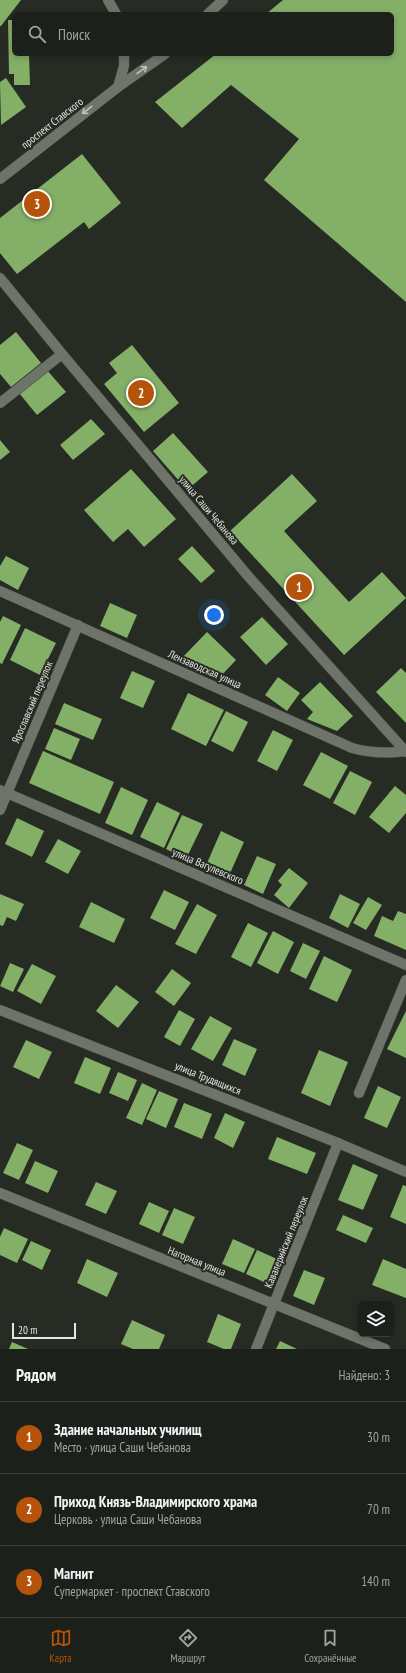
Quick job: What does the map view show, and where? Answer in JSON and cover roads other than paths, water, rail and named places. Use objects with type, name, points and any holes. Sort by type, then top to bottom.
[{"type":"street","points":[[108,0],[115,12]]},
{"type":"street","points":[[210,12],[223,0]]},
{"type":"street","points":[[118,86],[124,66],[124,56]]},
{"type":"street","name":"проспект Ставского","points":[[0,178],[118,86],[162,56]]},
{"type":"street","name":"улица Саши Чебанова","points":[[0,278],[248,576],[405,752]]},
{"type":"street","points":[[0,403],[62,354]]},
{"type":"street","name":"Лензаводская улица","points":[[0,591],[352,748],[367,752],[405,752]]},
{"type":"street","name":"Ярославский переулок","points":[[0,810],[4,792],[78,625]]},
{"type":"street","name":"улица Вагулевского","points":[[4,792],[406,965]]},
{"type":"street","points":[[359,1093],[406,980]]},
{"type":"street","name":"улица Трудящихся","points":[[0,1010],[338,1143],[406,1172]]},
{"type":"street","name":"Кавалерийский переулок","points":[[256,1349],[338,1143]]},
{"type":"street","name":"Нагорная улица","points":[[0,1193],[385,1349]]},
{"type":"place","name":"Магнит","points":[[37,204]]},
{"type":"place","name":"Приход Князь-Владимирского храма","points":[[141,393]]},
{"type":"place","name":"Здание начальных училищ","points":[[299,587]]}]
